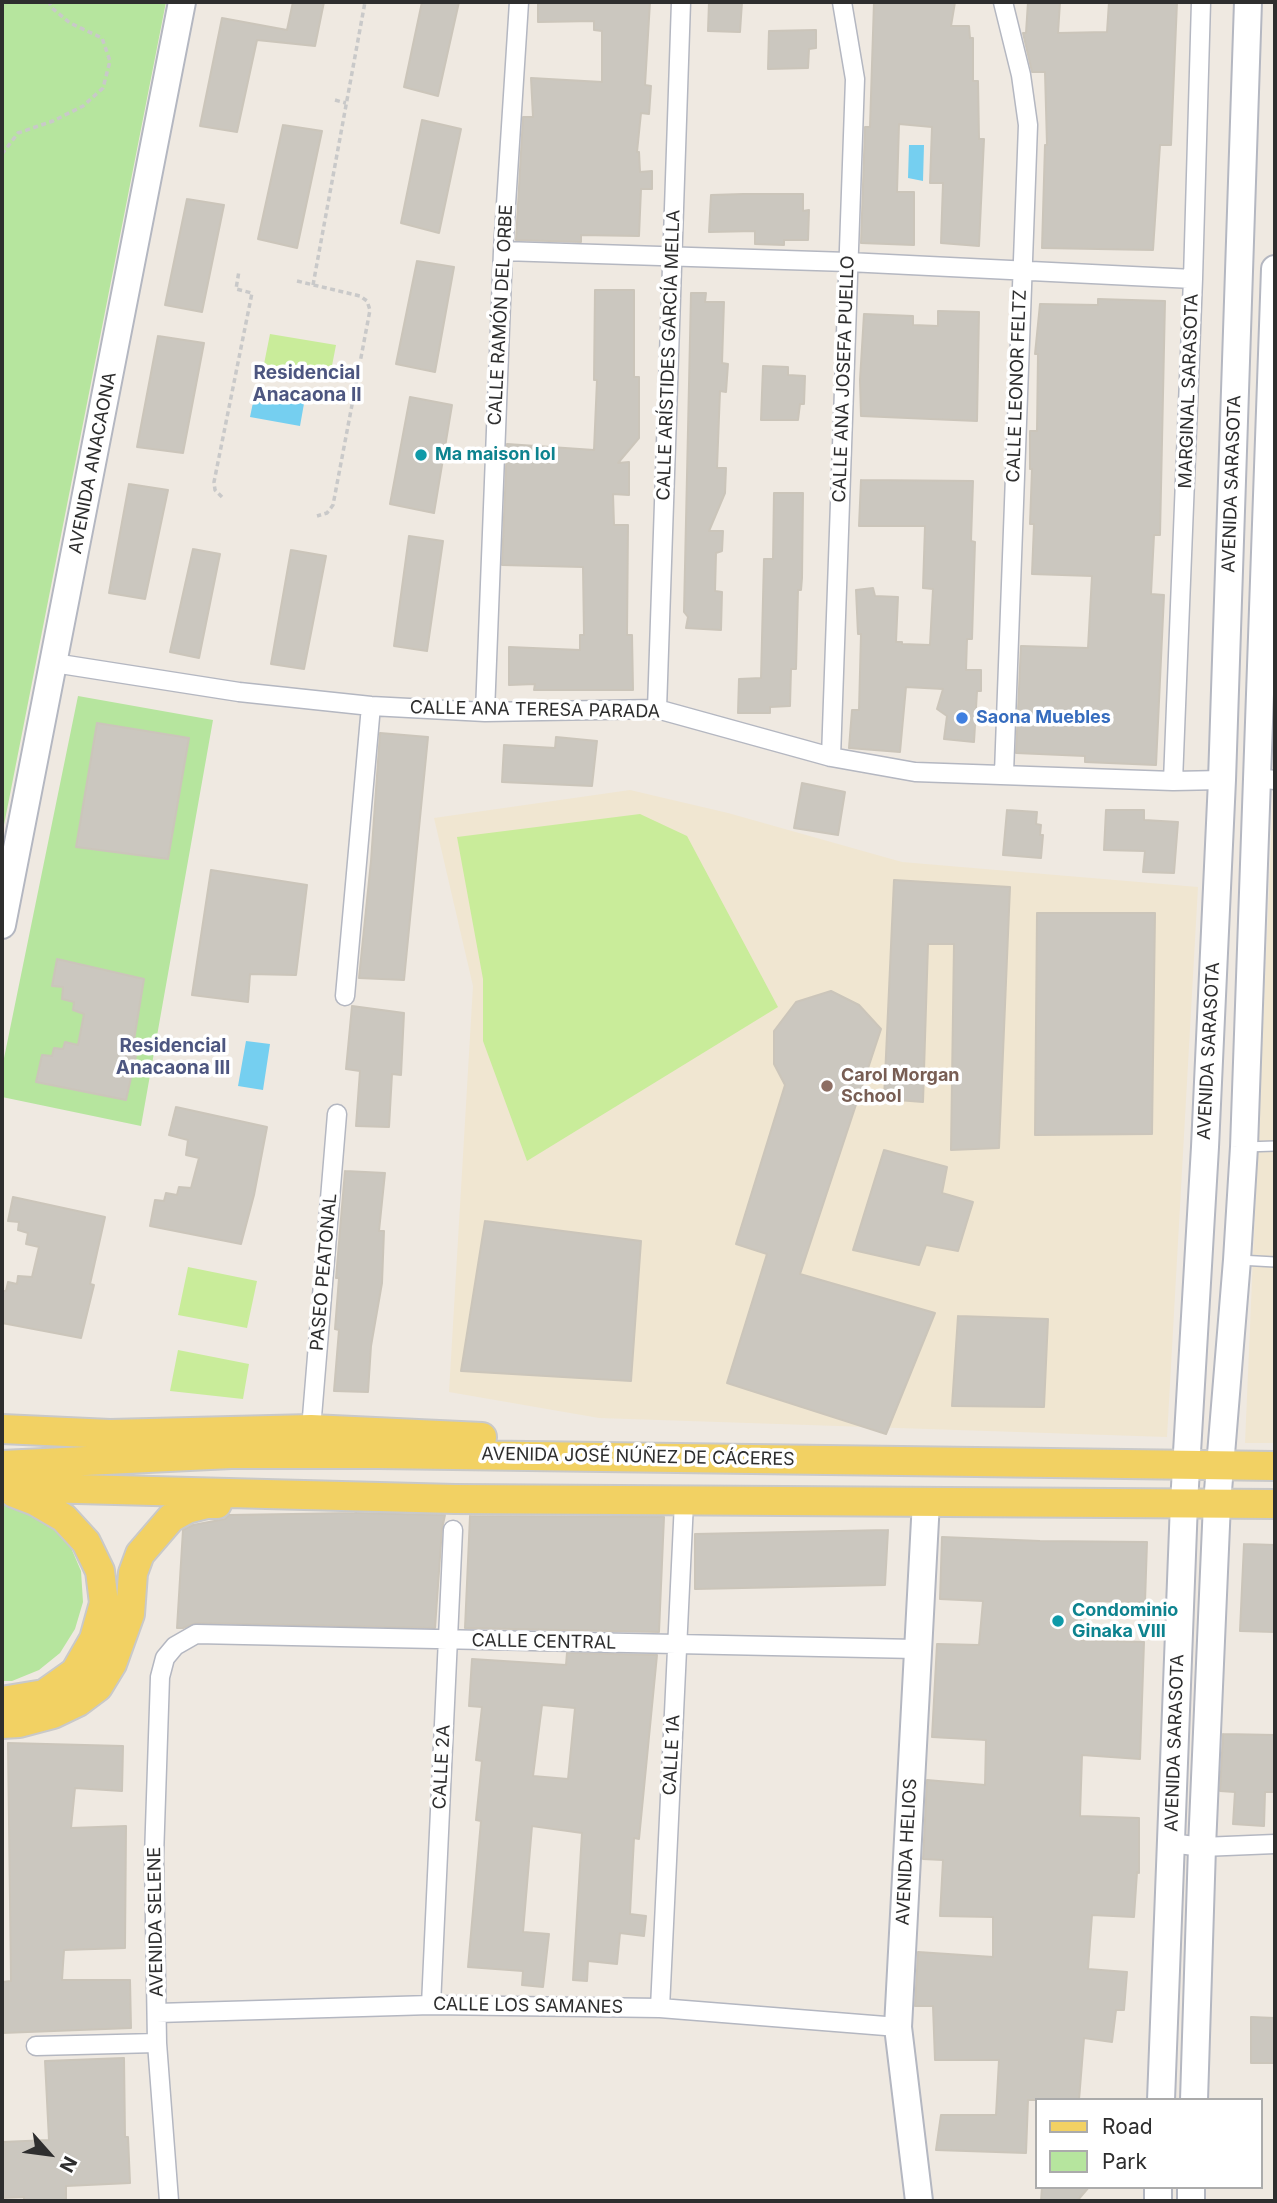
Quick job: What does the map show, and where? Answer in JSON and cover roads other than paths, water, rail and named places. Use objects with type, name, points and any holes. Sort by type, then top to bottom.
[{"type":"main road","name":"AVENIDA ANACAONA","points":[[2,925],[182,2]]},
{"type":"main road","name":"AVENIDA SARASOTA","points":[[1161,2098],[1184,1503],[1205,1147],[1222,780],[1248,2]]},
{"type":"main road","name":"AVENIDA SARASOTA","points":[[1194,2098],[1219,1466],[1237,1260],[1266,779],[1275,269]]},
{"type":"main road","points":[[2,1429],[110,1434],[311,1429],[462,1436],[563,1445],[634,1457],[638,1501]]},
{"type":"main road","name":"AVENIDA JOSÉ NÚÑEZ DE CÁCERES","points":[[2,1465],[232,1454],[1275,1466]]},
{"type":"main road","points":[[821,1501],[822,1460]]},
{"type":"main road","points":[[867,1502],[868,1460]]},
{"type":"main road","points":[[2,1488],[684,1502],[1275,1504]]},
{"type":"main road","points":[[2,1488],[35,1501],[64,1518],[86,1542],[100,1571],[104,1603],[94,1639],[75,1672],[44,1694],[2,1701]]},
{"type":"main road","points":[[2,1724],[19,1723],[53,1714],[78,1702],[98,1687],[112,1664],[130,1615],[133,1573],[140,1554],[171,1518],[187,1508],[207,1504],[274,1506],[341,1495]]},
{"type":"main road","name":"AVENIDA HELIOS","points":[[919,2201],[898,2027],[916,1648],[926,1501]]},
{"type":"street","name":"CALLE RAMÓN DEL ORBE","points":[[485,712],[503,251],[519,2]]},
{"type":"street","name":"CALLE ARÍSTIDES GARCÍA MELLA","points":[[657,709],[681,2]]},
{"type":"street","name":"CALLE ANA JOSEFA PUELLO","points":[[831,757],[855,79],[842,2]]},
{"type":"street","name":"CALLE LEONOR FELTZ","points":[[1003,2],[1027,103],[1028,125],[1004,773]]},
{"type":"street","name":"MARGINAL SARASOTA","points":[[1173,781],[1201,2]]},
{"type":"street","points":[[503,251],[848,262],[1193,279]]},
{"type":"street","name":"CALLE ANA TERESA PARADA","points":[[54,663],[239,692],[371,706],[485,712],[657,709],[831,757],[915,772],[1004,773],[1173,781],[1222,780]]},
{"type":"street","points":[[345,996],[371,706]]},
{"type":"street","name":"PASEO PEATONAL","points":[[311,1429],[337,1115]]},
{"type":"street","name":"CALLE 1A","points":[[660,2008],[684,1502]]},
{"type":"street","name":"CALLE 2A","points":[[431,2005],[453,1530]]},
{"type":"street","name":"CALLE CENTRAL","points":[[175,1646],[196,1634],[916,1648]]},
{"type":"street","name":"AVENIDA SELENE","points":[[169,2201],[157,2043],[154,1857],[160,1676],[165,1658],[175,1646]]},
{"type":"street","points":[[1171,1843],[1202,1847],[1275,1844]]},
{"type":"street","name":"CALLE LOS SAMANES","points":[[158,2013],[431,2005],[660,2008],[898,2027]]},
{"type":"street","points":[[36,2046],[157,2043]]},
{"type":"lane","points":[[1244,1147],[1275,1146]]},
{"type":"lane","points":[[1237,1260],[1275,1262]]},
{"type":"water","points":[[909,145],[924,145],[923,181],[908,178]]},
{"type":"water","points":[[256,388],[305,398],[300,426],[250,417]]},
{"type":"water","points":[[246,1041],[270,1044],[263,1090],[238,1086]]},
{"type":"place","name":"Ma maison lol","points":[[421,455]]},
{"type":"place","name":"Saona Muebles","points":[[962,718]]},
{"type":"place","name":"Carol Morgan School","points":[[827,1086]]},
{"type":"place","name":"Condominio Ginaka VIII","points":[[1058,1621]]},
{"type":"district","name":"Residencial Anacaona II","points":[[307,384]]},
{"type":"district","name":"Residencial Anacaona III","points":[[173,1057]]}]
